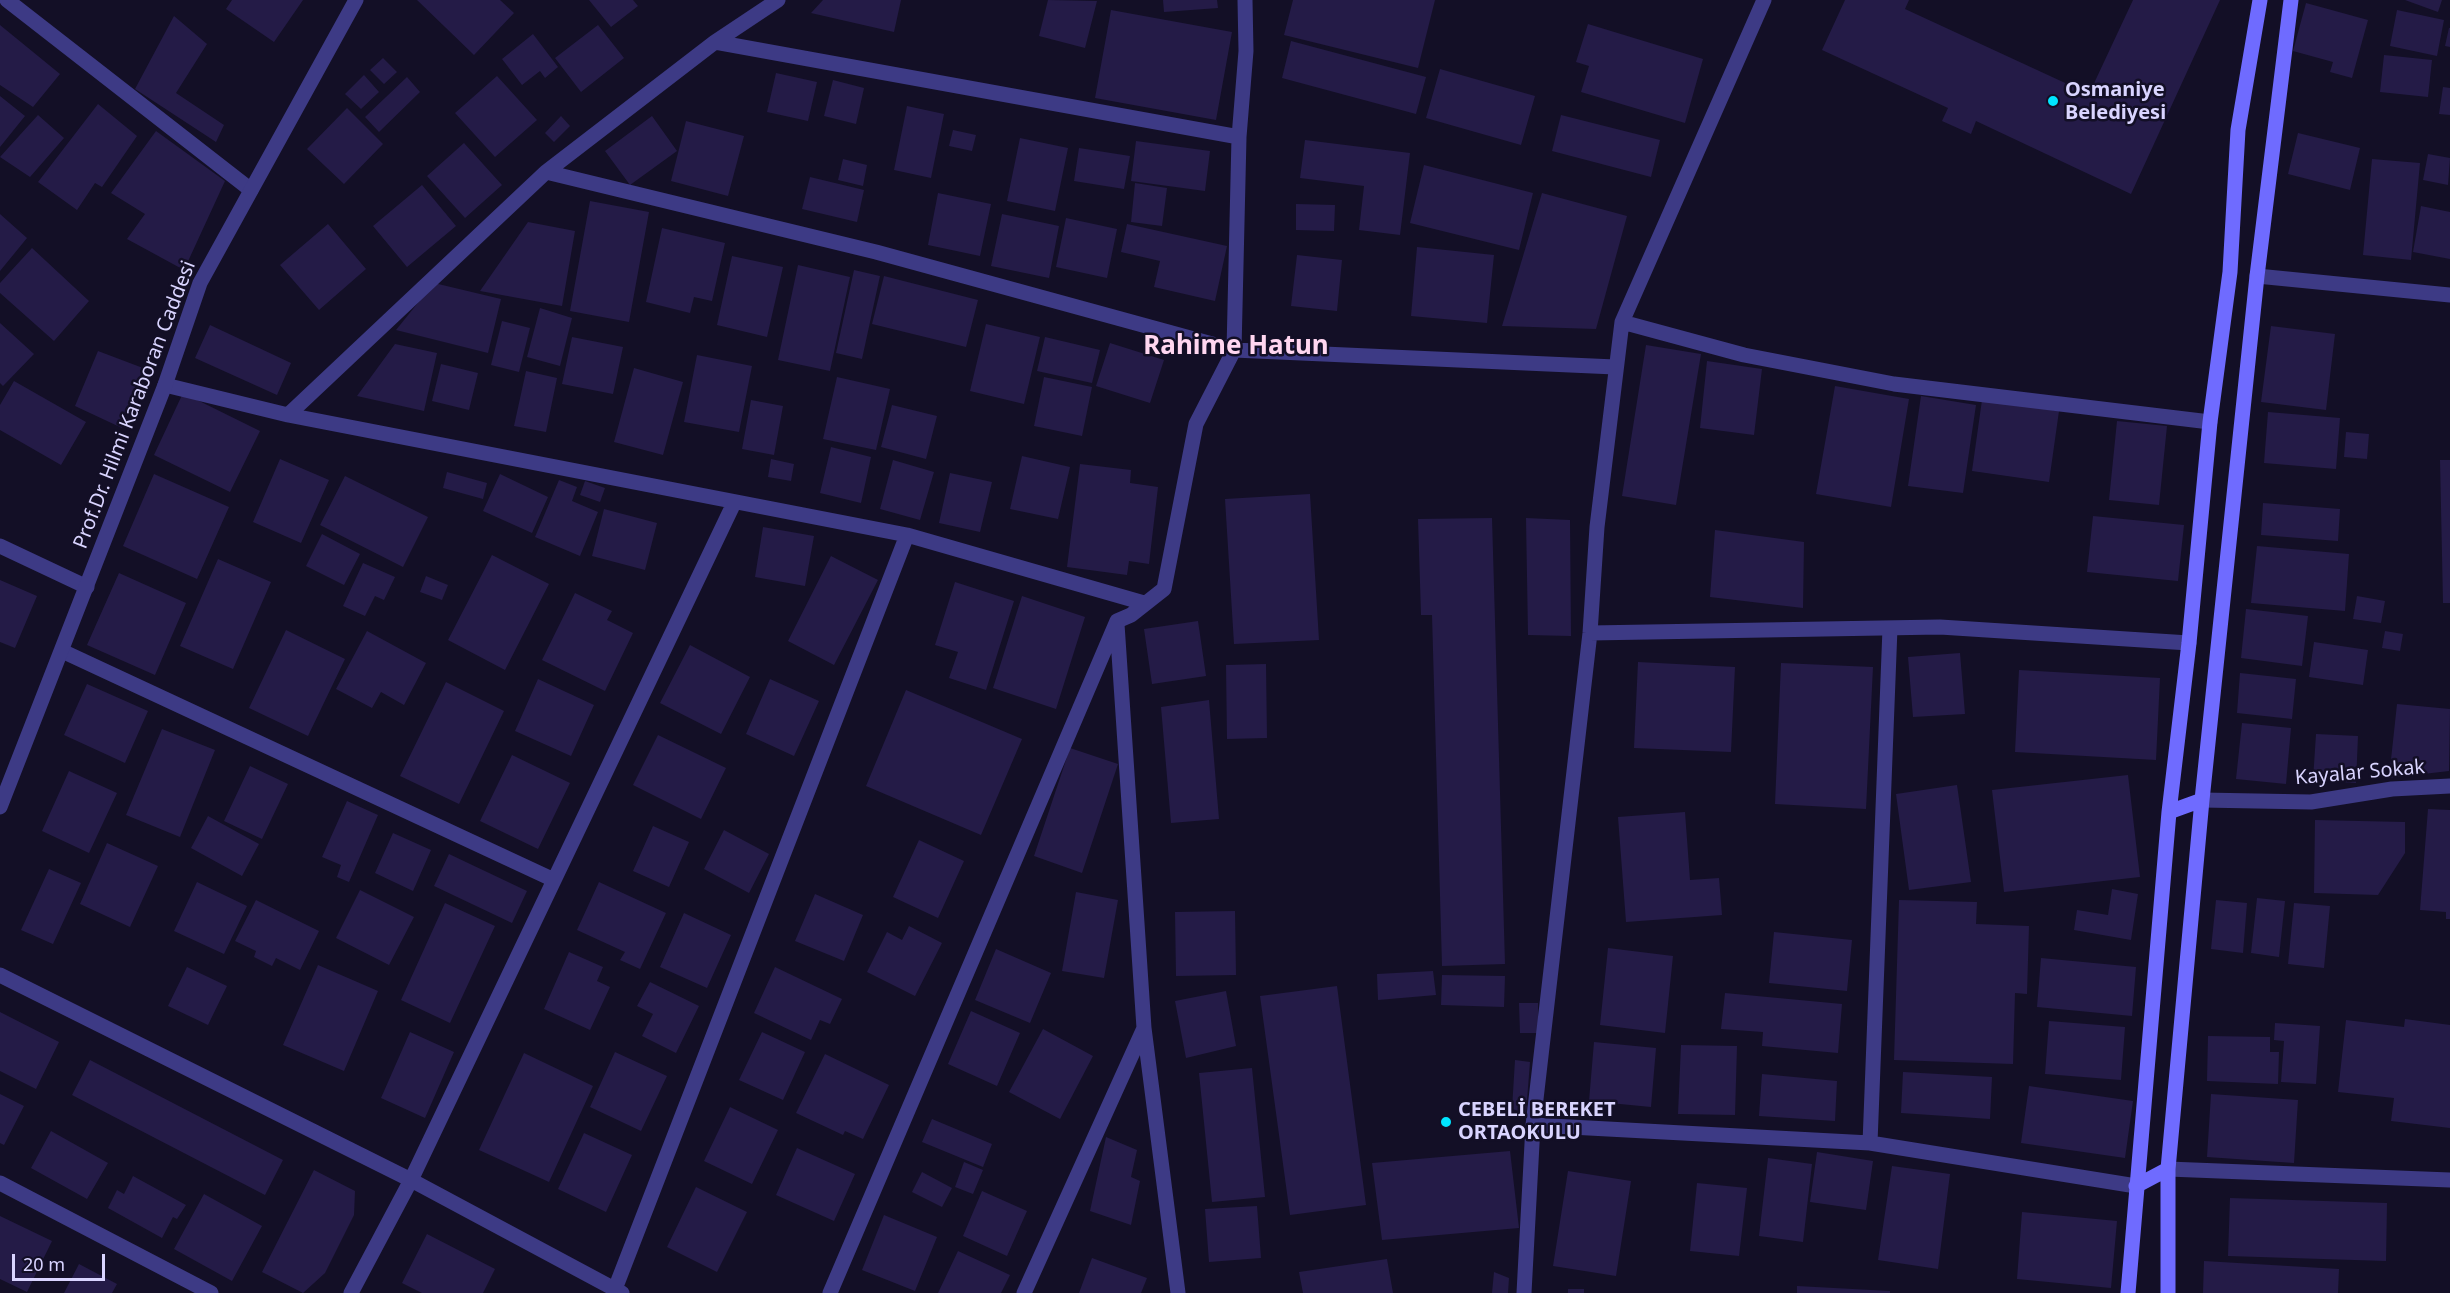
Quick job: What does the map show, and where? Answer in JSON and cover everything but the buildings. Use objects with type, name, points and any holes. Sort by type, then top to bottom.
[{"type":"main road","points":[[2128,1293],[2169,812],[2189,643],[2210,422],[2230,272],[2238,130],[2260,0]]},
{"type":"main road","points":[[2168,1293],[2168,1169],[2202,800],[2257,276],[2291,0]]},
{"type":"main road","points":[[2169,812],[2202,800]]},
{"type":"main road","points":[[2136,1185],[2168,1169]]},
{"type":"street","points":[[6,0],[251,190]]},
{"type":"street","name":"Prof.Dr. Hilmi Karaboran Caddesi","points":[[0,807],[165,385],[200,283],[356,0]]},
{"type":"street","points":[[288,415],[546,172],[715,42],[778,0]]},
{"type":"street","points":[[830,1293],[1117,621],[1131,615],[1164,589],[1196,424],[1234,350],[1239,137],[1246,51],[1245,0]]},
{"type":"street","points":[[1524,1293],[1533,1125],[1590,633],[1597,527],[1622,322],[1764,0]]},
{"type":"street","points":[[715,42],[1239,137]]},
{"type":"street","points":[[546,172],[876,252],[1234,350],[1615,367]]},
{"type":"street","points":[[2257,276],[2450,295]]},
{"type":"street","points":[[1622,322],[1744,355],[1894,384],[2210,422]]},
{"type":"street","points":[[165,385],[288,415],[907,535],[1144,603]]},
{"type":"street","points":[[351,1293],[411,1180],[734,503]]},
{"type":"street","points":[[0,975],[411,1180],[618,1291],[907,535]]},
{"type":"street","points":[[0,546],[87,587]]},
{"type":"street","points":[[1117,621],[1144,1028],[1178,1293]]},
{"type":"street","points":[[1590,633],[1940,627],[2189,643]]},
{"type":"street","points":[[1870,1143],[1890,628]]},
{"type":"street","points":[[62,651],[554,880]]},
{"type":"street","name":"Kayalar Sokak","points":[[2202,800],[2311,802],[2392,789],[2450,786]]},
{"type":"street","points":[[1024,1293],[1144,1028]]},
{"type":"street","points":[[1533,1125],[1870,1143],[2136,1185]]},
{"type":"street","points":[[2168,1169],[2450,1180]]},
{"type":"street","points":[[0,1183],[211,1293]]},
{"type":"place","name":"Osmaniye Belediyesi","points":[[2053,101]]},
{"type":"place","name":"CEBELİ BEREKET ORTAOKULU","points":[[1446,1122]]},
{"type":"district","name":"Rahime Hatun","points":[[1236,347]]}]
